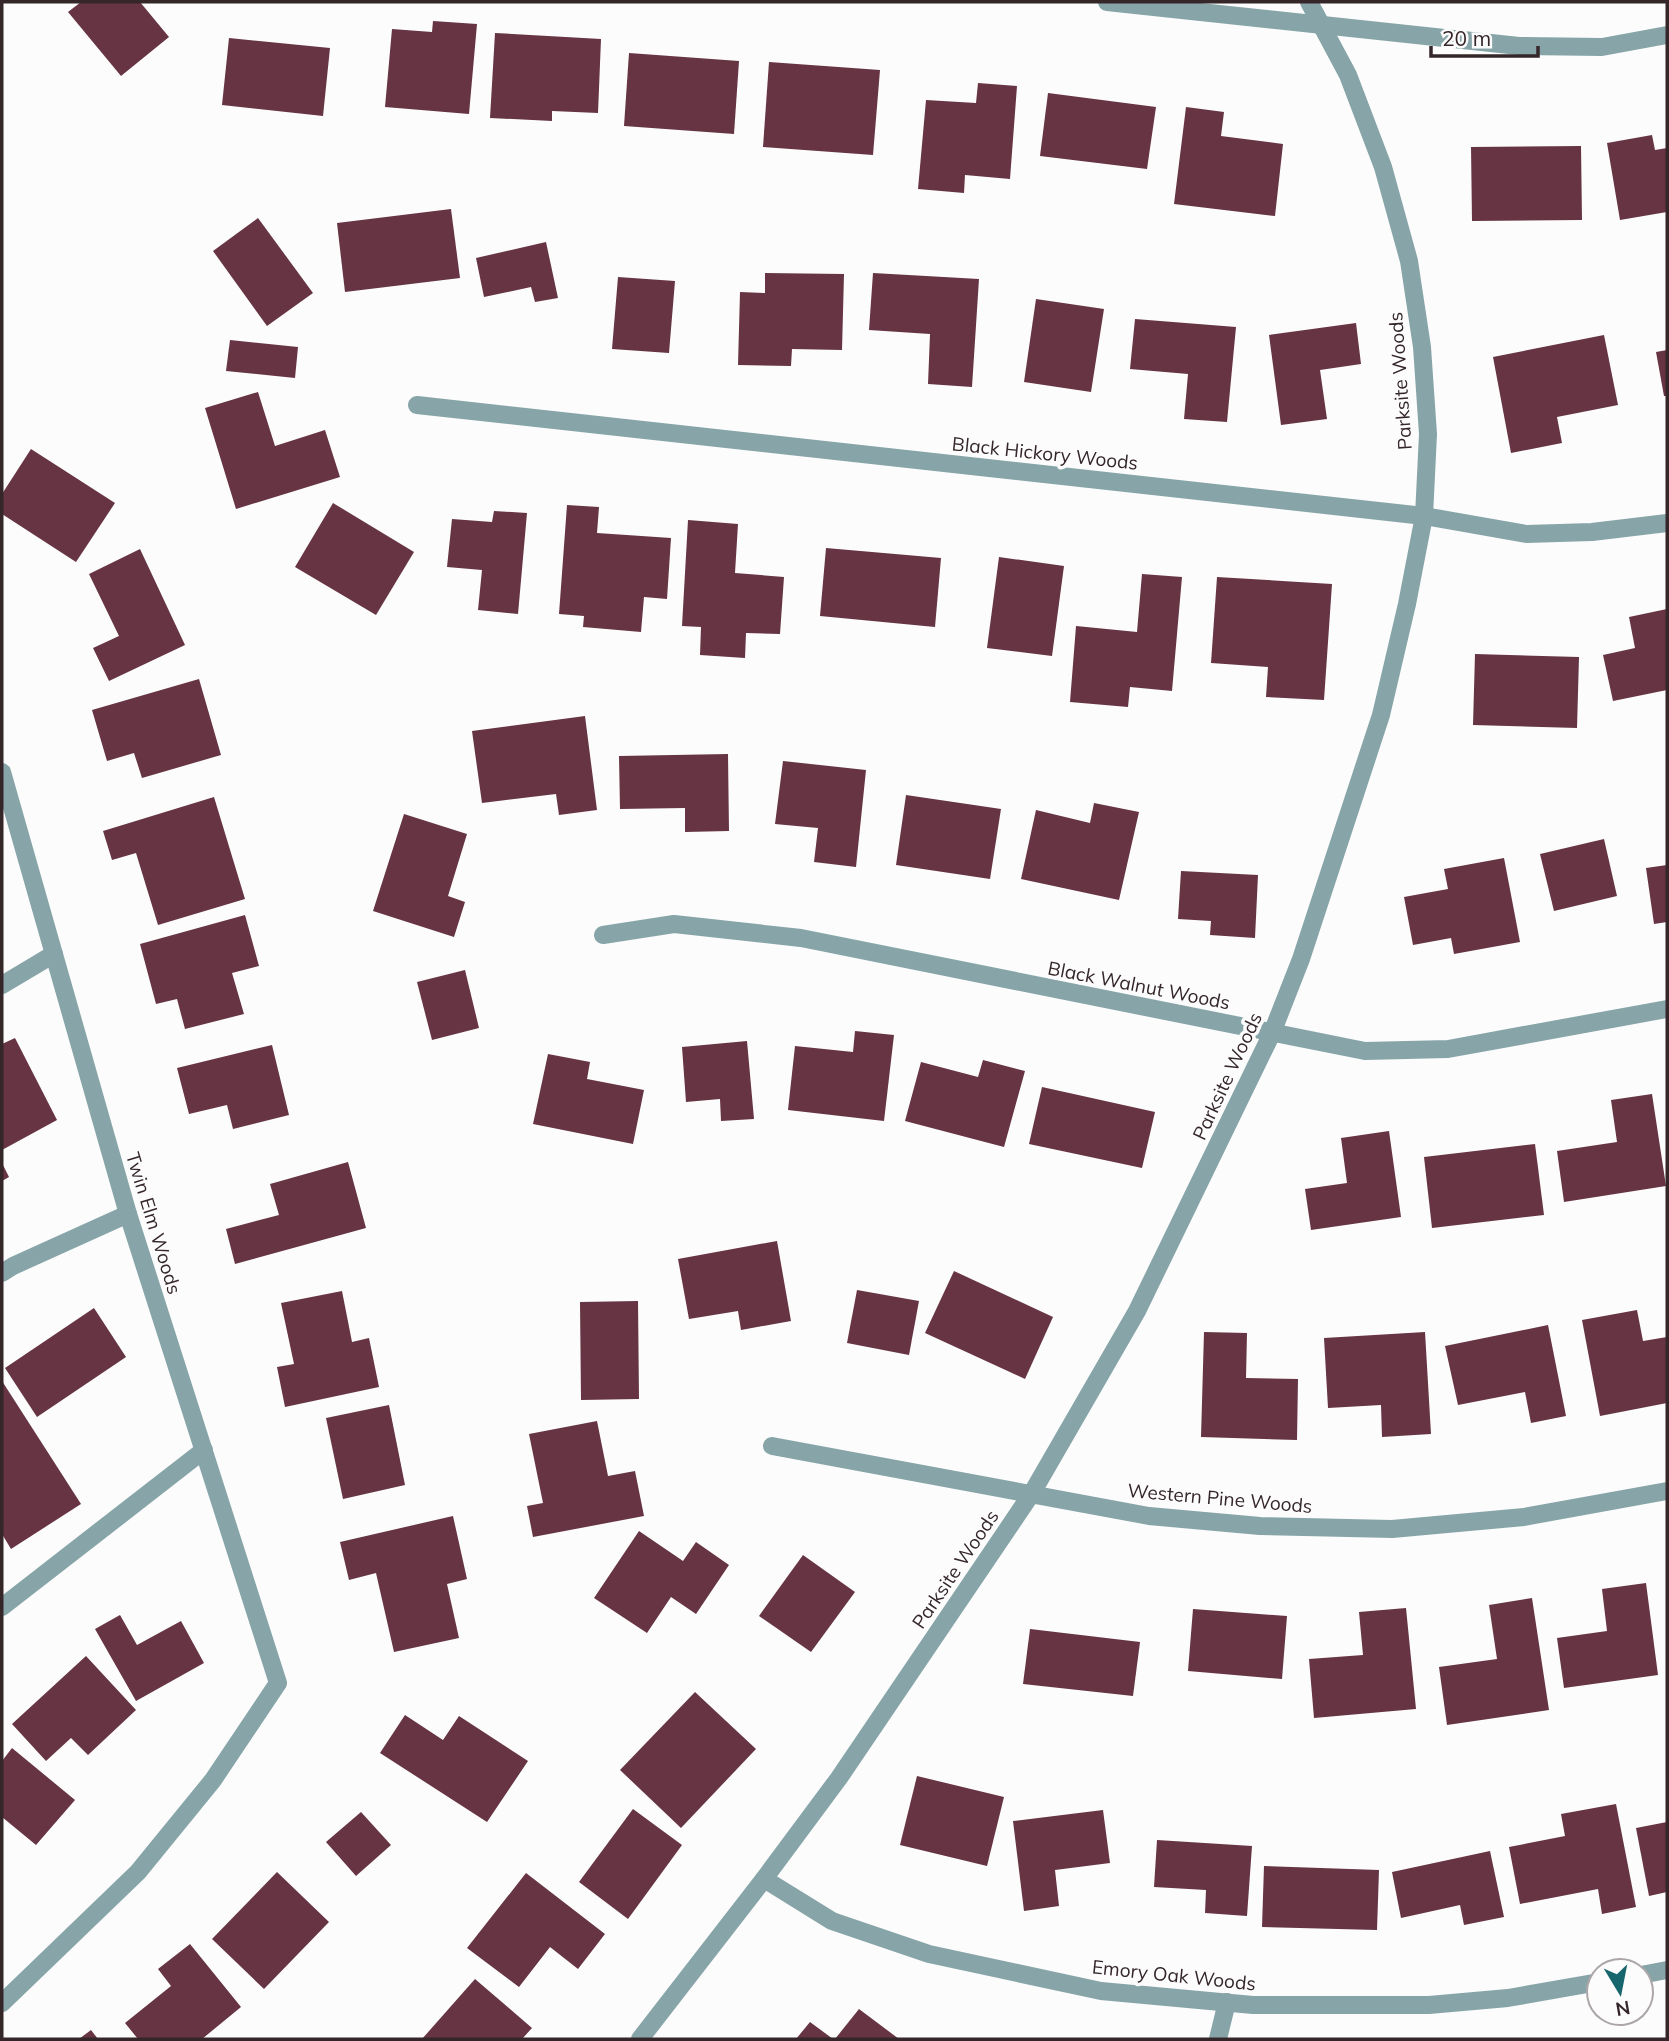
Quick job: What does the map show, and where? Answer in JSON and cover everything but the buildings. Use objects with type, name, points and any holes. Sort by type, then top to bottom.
[{"type":"street","points":[[1107,2],[1519,46],[1602,47],[1667,35]]},
{"type":"street","name":"Parksite Woods","points":[[640,2039],[764,1880],[839,1778],[1031,1493],[1136,1311],[1272,1033],[1301,959],[1381,715],[1424,516],[1427,422],[1422,347],[1409,261],[1383,167],[1348,75],[1309,2]]},
{"type":"street","name":"Black Hickory Woods","points":[[417,405],[1424,516],[1526,534],[1592,533],[1667,523]]},
{"type":"street","name":"Twin Elm Woods","points":[[2,772],[128,1214],[278,1683],[214,1780],[138,1872],[2,2003]]},
{"type":"street","name":"Black Walnut Woods","points":[[603,935],[674,924],[801,938],[1366,1052],[1448,1049],[1667,1009]]},
{"type":"street","points":[[2,985],[54,954]]},
{"type":"street","points":[[2,1273],[128,1214]]},
{"type":"street","name":"Western Pine Woods","points":[[772,1446],[1149,1516],[1260,1526],[1392,1529],[1524,1517],[1667,1491]]},
{"type":"street","points":[[2,1607],[204,1450]]},
{"type":"street","name":"Emory Oak Woods","points":[[764,1880],[832,1921],[929,1954],[1101,1991],[1253,2005],[1429,2005],[1508,1998],[1585,1984]]},
{"type":"street","points":[[1218,2039],[1227,2002]]}]
